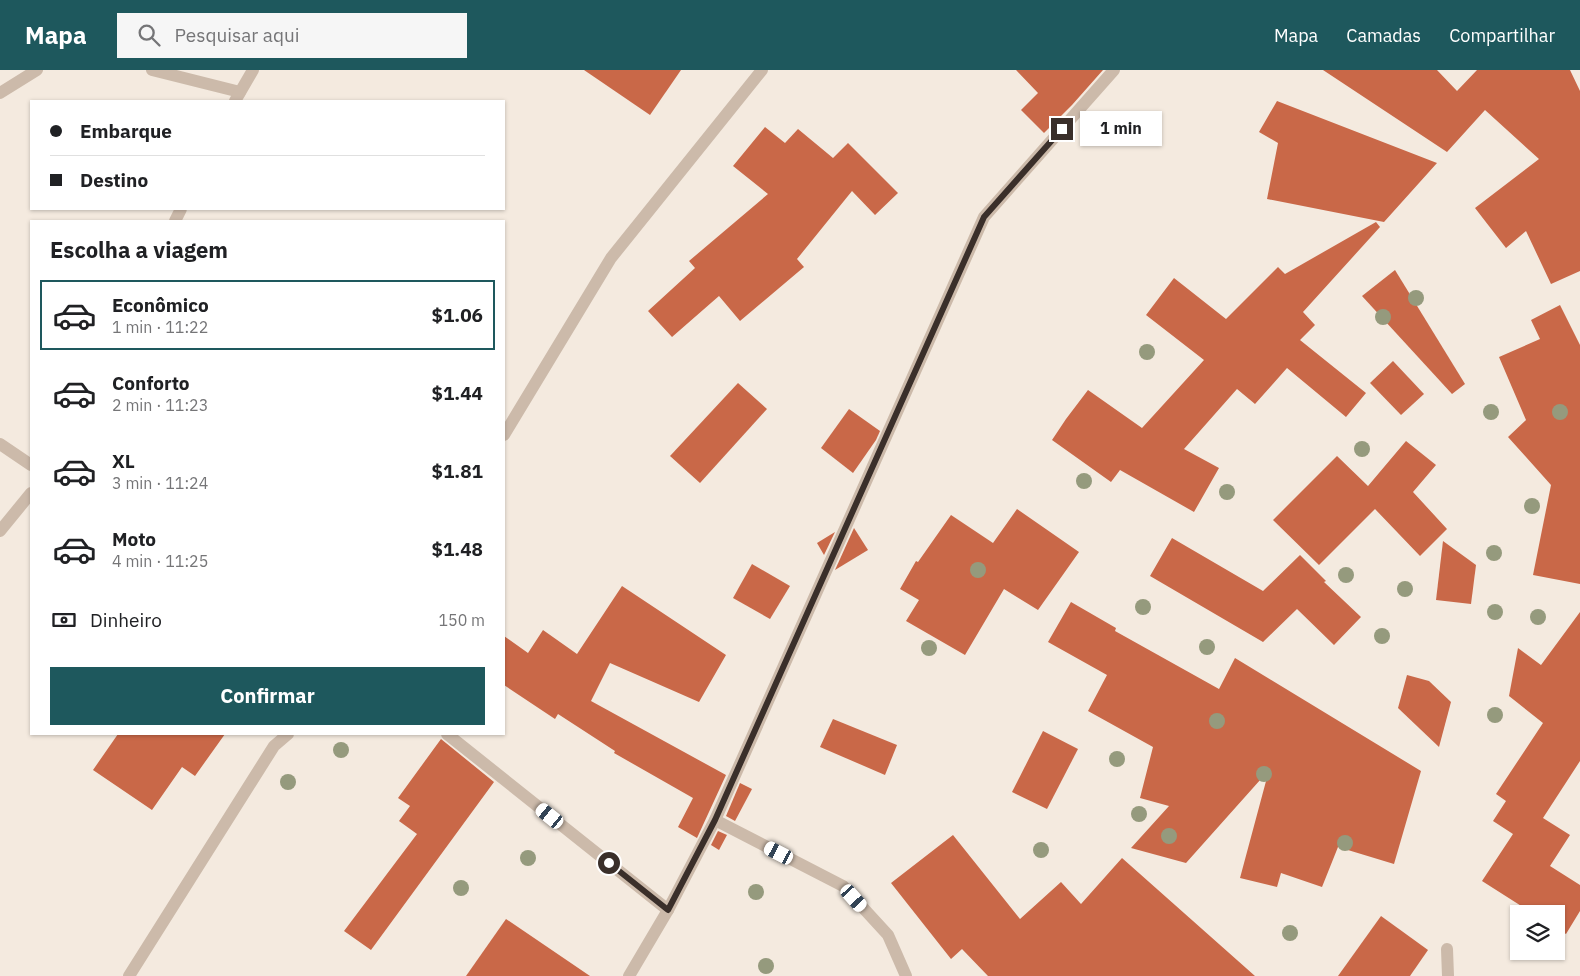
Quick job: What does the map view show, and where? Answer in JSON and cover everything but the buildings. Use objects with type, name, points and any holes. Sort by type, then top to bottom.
[{"type":"street","points":[[0,93],[37,70]]},
{"type":"street","points":[[152,70],[238,97],[253,70]]},
{"type":"street","points":[[505,433],[611,258],[762,70]]},
{"type":"street","points":[[629,976],[668,910],[715,820],[984,217],[1114,70]]},
{"type":"street","points":[[0,444],[30,464]]},
{"type":"street","points":[[0,530],[30,494]]},
{"type":"street","points":[[129,976],[274,746],[287,735]]},
{"type":"street","points":[[448,735],[668,910]]},
{"type":"street","points":[[715,820],[843,886],[888,936],[906,976]]},
{"type":"street","points":[[1447,949],[1448,976]]},
{"type":"route","points":[[609,863],[668,910],[715,820],[984,217],[1062,129]]}]
